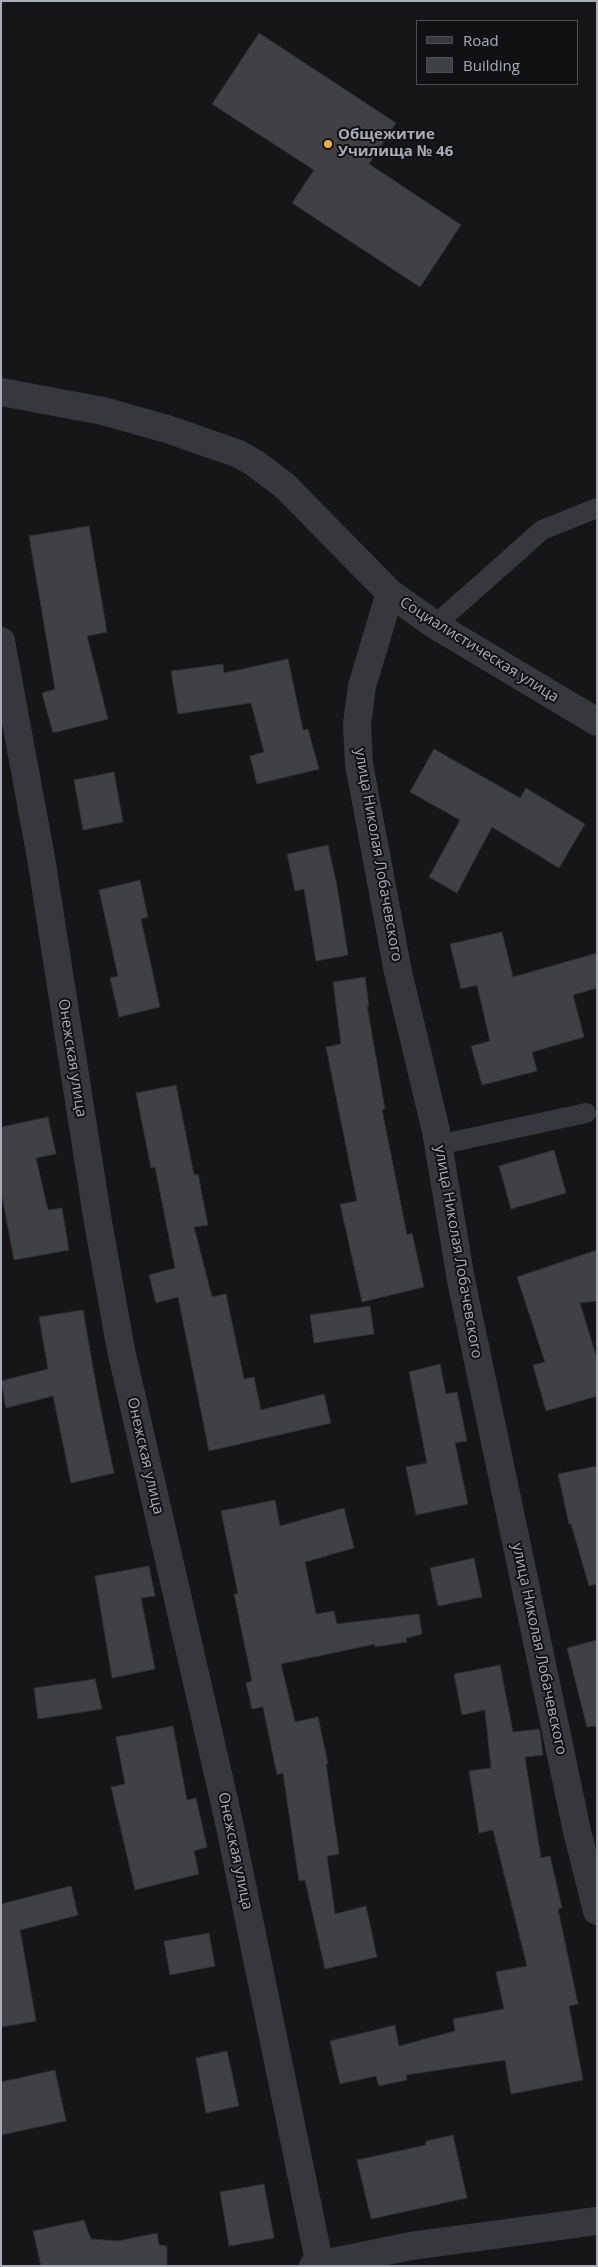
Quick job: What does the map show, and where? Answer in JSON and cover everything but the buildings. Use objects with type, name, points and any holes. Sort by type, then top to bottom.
[{"type":"street","name":"Социалистическая улица","points":[[1,392],[103,411],[167,429],[239,454],[285,486],[390,593],[435,625],[597,722]]},
{"type":"street","name":"улица Николая Лобачевского","points":[[390,593],[362,686],[357,724],[359,764],[398,972],[438,1145],[461,1280],[577,1831],[597,1910]]},
{"type":"street","name":"Онежская улица","points":[[1,641],[41,858],[98,1222],[121,1350],[229,1822],[318,2265]]},
{"type":"street","points":[[318,2265],[411,2246],[597,2221]]},
{"type":"lane","points":[[435,625],[542,530],[597,508]]},
{"type":"lane","points":[[438,1145],[586,1113]]},
{"type":"place","name":"Общежитие Училища № 46","points":[[328,144]]}]
